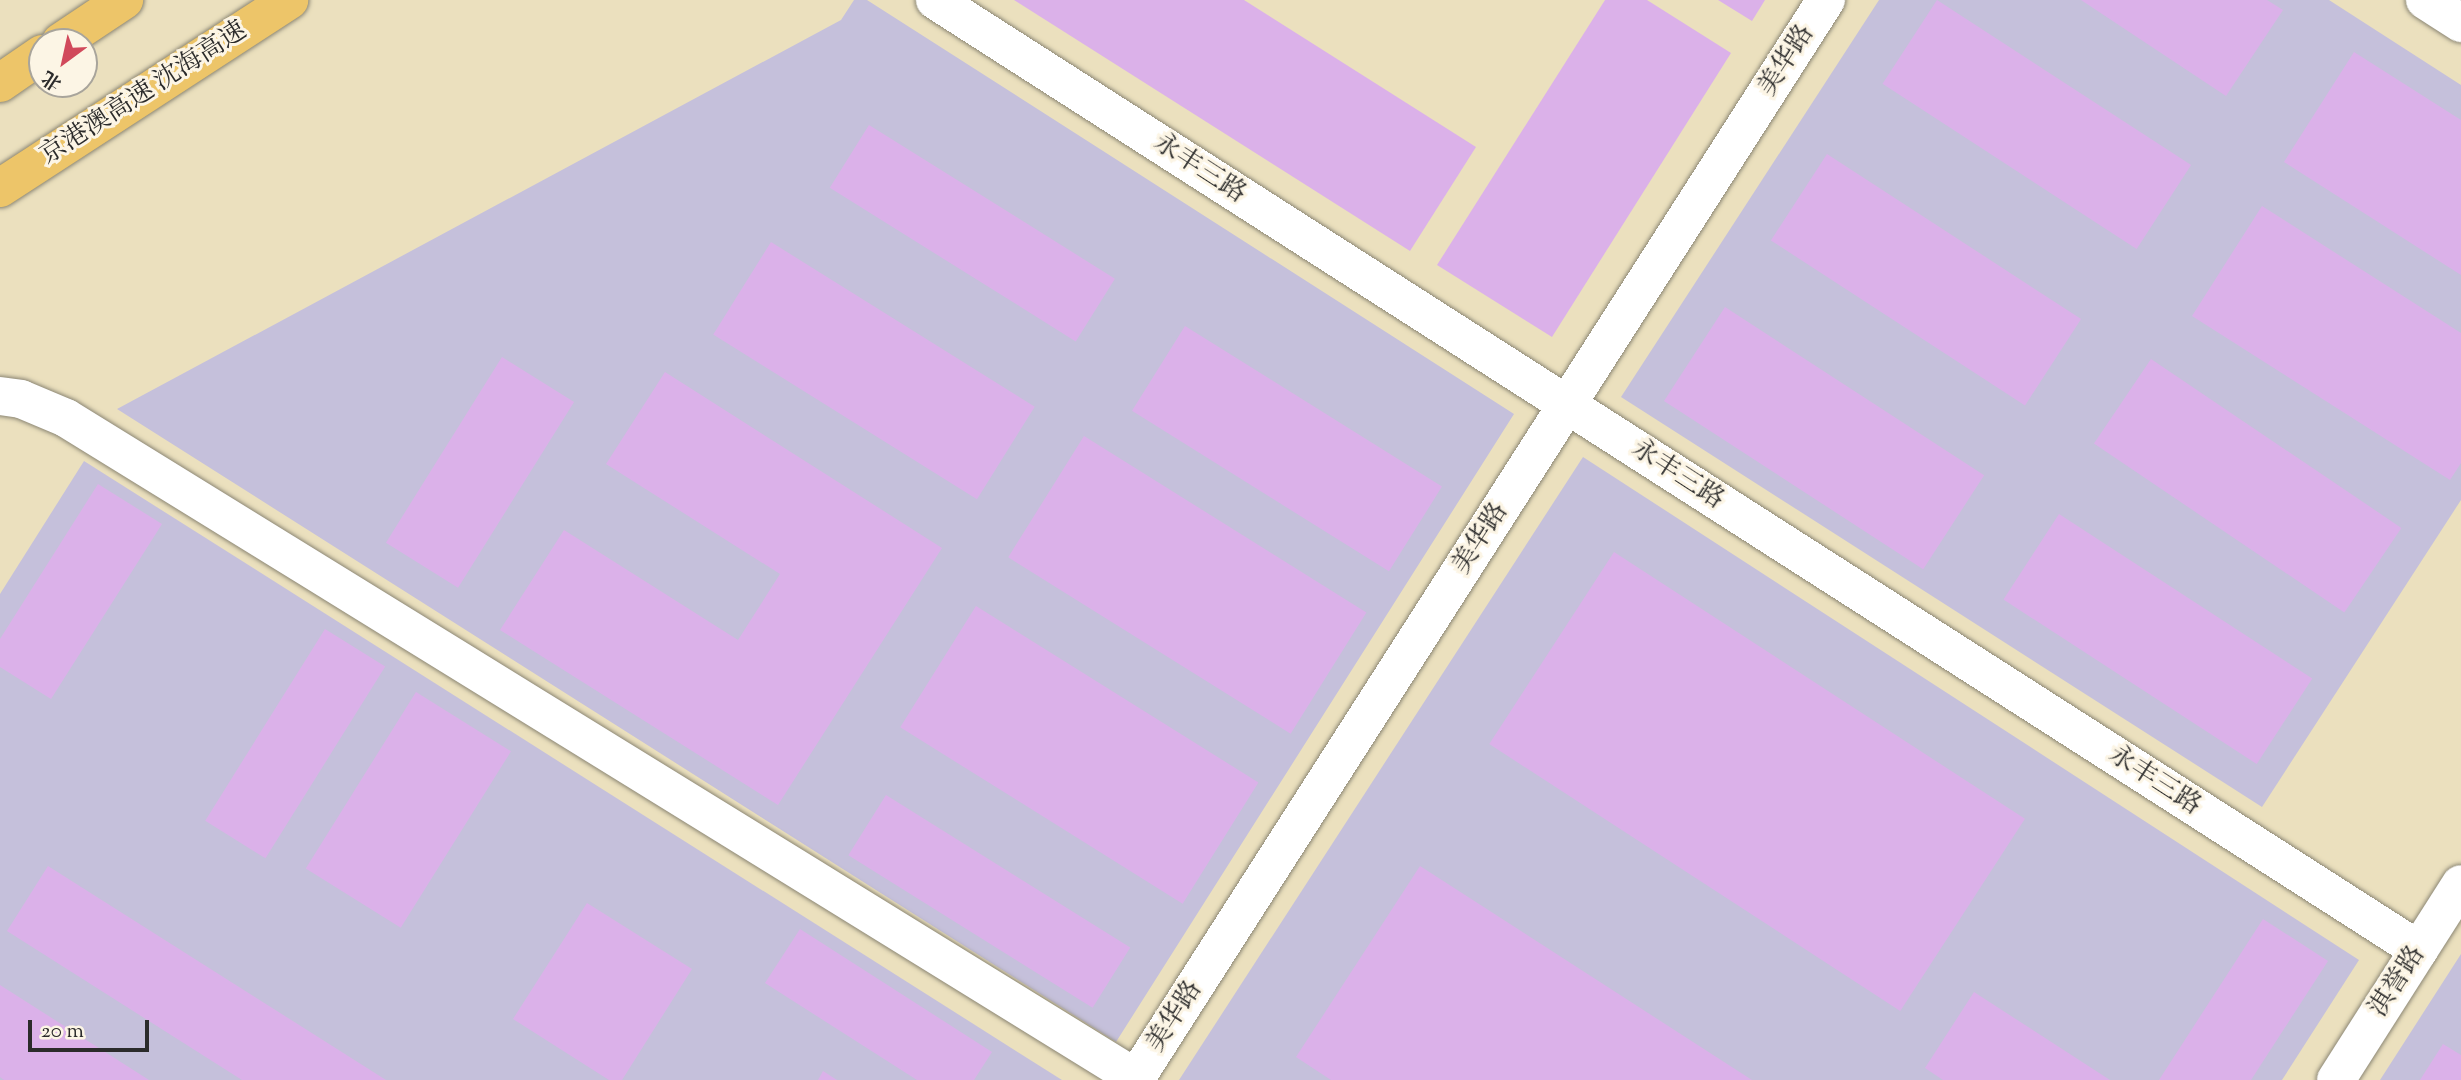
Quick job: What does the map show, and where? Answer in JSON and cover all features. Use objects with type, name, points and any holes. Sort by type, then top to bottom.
[{"type":"highway","points":[[82,28],[124,0]]},
{"type":"highway","name":"京港澳高速 沈海高速","points":[[0,188],[289,0]]},
{"type":"highway","points":[[0,82],[28,63]]},
{"type":"street","name":"永丰三路","points":[[935,0],[2419,950]]},
{"type":"street","name":"美华路","points":[[1135,1079],[1826,0]]},
{"type":"street","points":[[2425,0],[2461,23]]},
{"type":"street","points":[[0,396],[21,399],[66,418],[1135,1079]]},
{"type":"street","name":"淇誉路","points":[[2336,1080],[2461,884]]},
{"type":"shaded area","points":[[854,0],[867,0],[1514,414],[1116,1042],[117,409],[841,20]]},
{"type":"shaded area","points":[[1879,0],[2329,0],[2461,85],[2461,500],[2262,807],[1621,397]]},
{"type":"shaded area","points":[[1583,457],[2359,960],[2282,1080],[1179,1080]]},
{"type":"shaded area","points":[[84,461],[1062,1080],[0,1080],[0,594]]},
{"type":"shaded area","points":[[2461,954],[2461,1080],[2380,1080]]},
{"type":"building","points":[[1014,0],[1244,0],[1476,147],[1410,251]]},
{"type":"building","points":[[1605,0],[1647,0],[1731,53],[1552,337],[1437,265]]},
{"type":"building","points":[[1718,0],[1765,0],[1752,21]]},
{"type":"building","points":[[1937,0],[2191,165],[2137,249],[1883,84]]},
{"type":"building","points":[[2081,0],[2267,0],[2283,10],[2226,96]]},
{"type":"building","points":[[2354,52],[2461,120],[2461,275],[2284,162]]},
{"type":"building","points":[[869,125],[1115,279],[1076,341],[830,188]]},
{"type":"building","points":[[1827,154],[2081,319],[2025,405],[1771,240]]},
{"type":"building","points":[[2262,206],[2461,333],[2461,463],[2450,480],[2192,316]]},
{"type":"building","points":[[771,242],[1035,407],[977,499],[713,334]]},
{"type":"building","points":[[1725,307],[1984,475],[1923,569],[1664,401]]},
{"type":"building","points":[[1185,326],[1442,487],[1389,571],[1132,411]]},
{"type":"building","points":[[502,357],[574,402],[458,588],[386,543]]},
{"type":"building","points":[[2151,359],[2401,528],[2344,612],[2094,444]]},
{"type":"building","points":[[665,372],[942,548],[778,805],[500,630],[564,530],[738,640],[780,574],[606,464]]},
{"type":"building","points":[[1084,436],[1366,612],[1291,734],[1008,557]]},
{"type":"building","points":[[98,484],[162,524],[51,699],[0,667],[0,639]]},
{"type":"building","points":[[2059,514],[2312,678],[2257,764],[2003,600]]},
{"type":"building","points":[[1614,552],[2025,819],[1900,1011],[1489,744]]},
{"type":"building","points":[[976,606],[1258,782],[1183,904],[900,727]]},
{"type":"building","points":[[325,629],[385,667],[265,858],[205,821]]},
{"type":"building","points":[[416,692],[511,751],[401,928],[306,868]]},
{"type":"building","points":[[886,795],[1130,948],[1093,1008],[848,855]]},
{"type":"building","points":[[48,866],[386,1080],[242,1080],[7,931]]},
{"type":"building","points":[[1420,866],[1752,1080],[1331,1080],[1296,1057]]},
{"type":"building","points":[[587,903],[692,969],[622,1080],[609,1080],[513,1019]]},
{"type":"building","points":[[2263,919],[2328,961],[2251,1080],[2159,1080]]},
{"type":"building","points":[[800,929],[992,1052],[974,1080],[917,1080],[765,983]]},
{"type":"building","points":[[0,985],[149,1080],[4,1080],[0,1077]]},
{"type":"building","points":[[1974,992],[2110,1080],[1943,1080],[1925,1068]]},
{"type":"building","points":[[2443,1044],[2461,1055],[2461,1080],[2420,1080]]},
{"type":"building","points":[[823,1071],[837,1080],[818,1080]]}]
